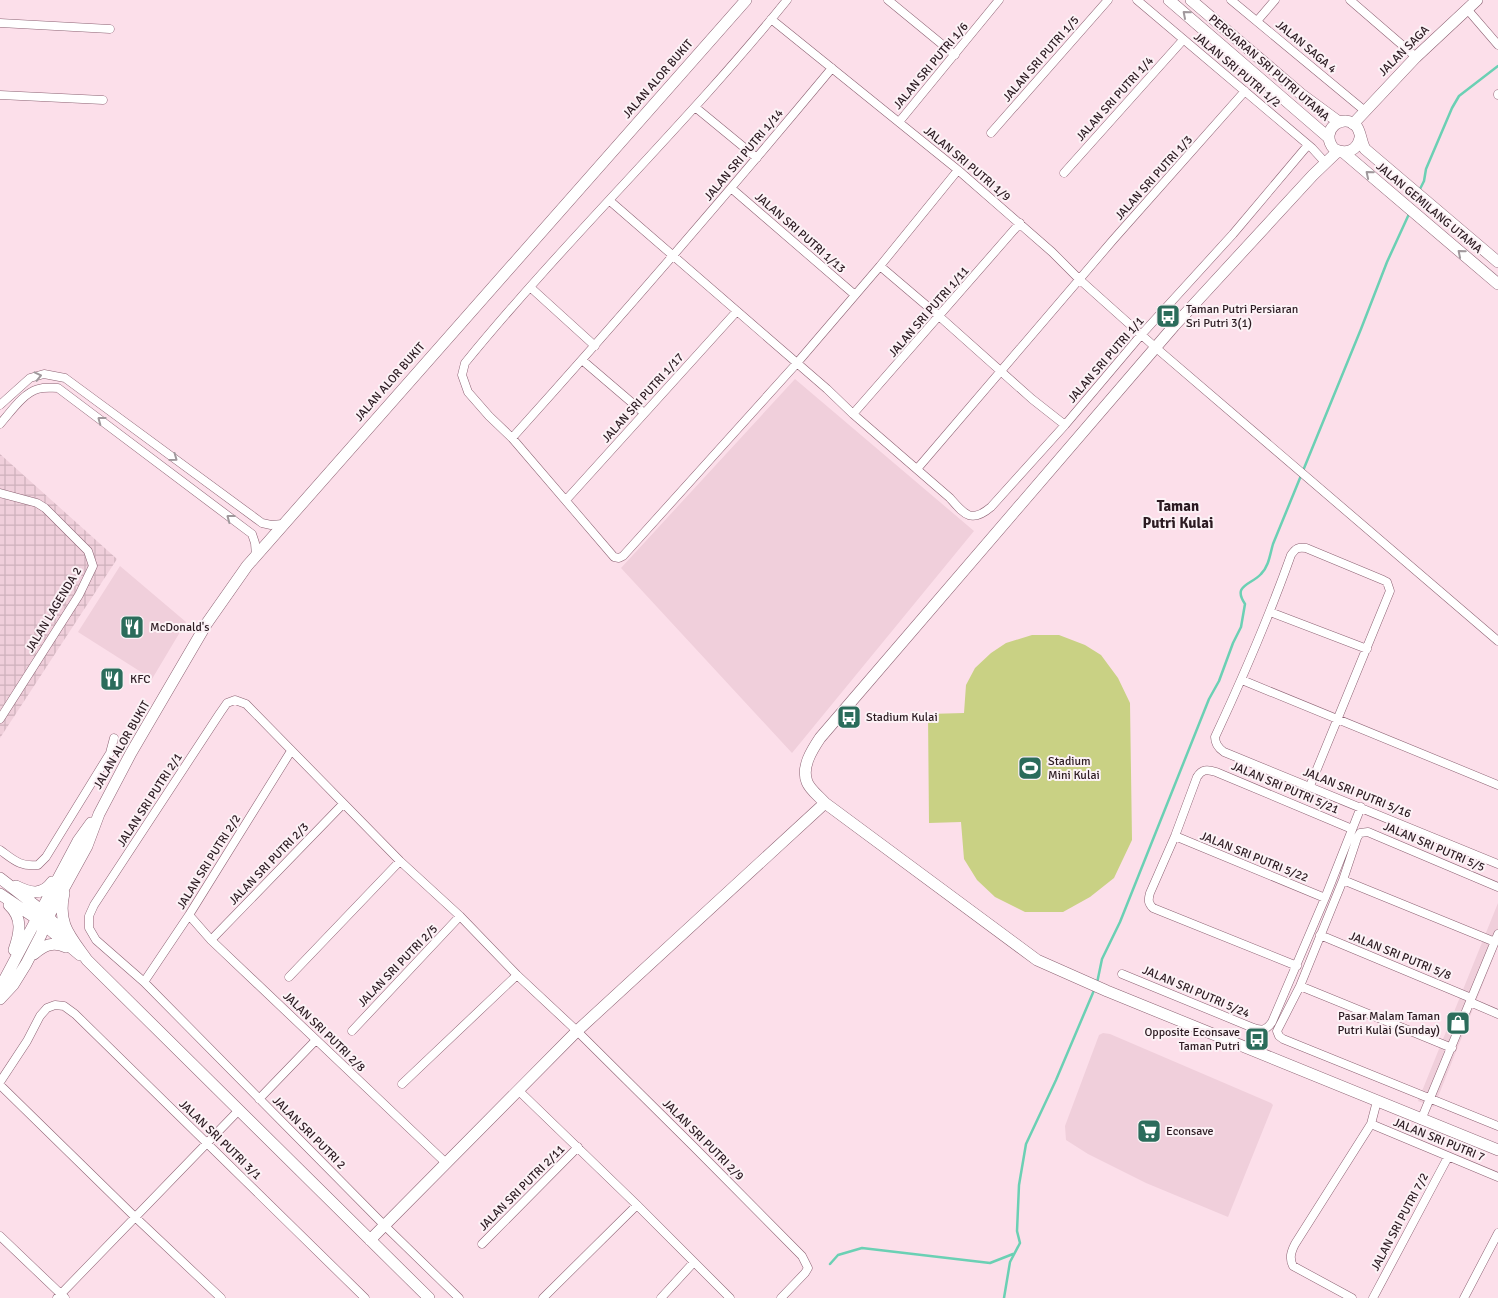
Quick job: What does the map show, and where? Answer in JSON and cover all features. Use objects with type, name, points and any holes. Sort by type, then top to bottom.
[{"type":"street","name":"JALAN ALOR BUKIT","points":[[2,984],[42,918],[70,866],[87,846],[99,814],[131,753],[207,623],[256,556],[746,0]]},
{"type":"street","points":[[787,0],[695,107],[530,287],[465,363],[462,375],[468,392],[488,416],[512,438],[614,557],[619,558],[797,363],[880,266],[958,170]]},
{"type":"street","points":[[888,0],[955,55]]},
{"type":"street","name":"JALAN SRI PUTRI 1/6","points":[[899,122],[999,0]]},
{"type":"street","name":"JALAN SRI PUTRI 1/5","points":[[991,133],[1108,0]]},
{"type":"street","name":"JALAN SRI PUTRI 1/2","points":[[1137,0],[1322,159]]},
{"type":"street","name":"PERSIARAN SRI PUTRI UTAMA","points":[[1169,0],[1329,140]]},
{"type":"street","name":"PERSIARAN SRI PUTRI UTAMA","points":[[1191,0],[1301,94],[1339,122]]},
{"type":"street","name":"JALAN SAGA 4","points":[[1231,0],[1366,111]]},
{"type":"street","points":[[1257,21],[1276,0]]},
{"type":"street","points":[[1350,0],[1416,57]]},
{"type":"street","name":"JALAN SAGA","points":[[1353,124],[1416,57],[1477,0]]},
{"type":"street","points":[[1467,9],[1498,45]]},
{"type":"street","name":"JALAN SRI PUTRI 1/9","points":[[771,19],[958,170],[1020,223],[1155,348],[1498,641]]},
{"type":"street","points":[[0,23],[110,29]]},
{"type":"street","name":"JALAN SRI PUTRI 1/4","points":[[1064,173],[1183,40]]},
{"type":"street","name":"JALAN SRI PUTRI 1/14","points":[[512,438],[595,346],[832,68]]},
{"type":"street","name":"JALAN SRI PUTRI 1/3","points":[[917,469],[1079,279],[1245,91]]},
{"type":"street","points":[[0,95],[103,100]]},
{"type":"street","points":[[695,107],[757,158]]},
{"type":"street","points":[[1313,175],[1322,159],[1332,128],[1339,122],[1353,124],[1359,132],[1360,138],[1356,147],[1348,152],[1340,152],[1332,147],[1329,140]]},
{"type":"street","name":"JALAN GEMILANG UTAMA","points":[[1360,138],[1365,150],[1498,262]]},
{"type":"street","name":"JALAN SRI PUTRI 1/1","points":[[917,469],[968,515],[975,517],[983,514],[1065,425],[1141,335],[1233,234],[1308,145]]},
{"type":"street","points":[[1340,152],[1313,175],[1155,348],[820,738],[811,752],[806,778],[808,784],[825,803],[1037,960],[1107,991],[1498,1150]]},
{"type":"street","name":"JALAN GEMILANG UTAMA","points":[[1340,152],[1498,284]]},
{"type":"street","name":"JALAN SRI PUTRI 1/13","points":[[731,188],[854,295]]},
{"type":"street","points":[[610,201],[917,469]]},
{"type":"street","name":"JALAN SRI PUTRI 1/11","points":[[853,414],[1020,223]]},
{"type":"street","points":[[880,266],[940,316],[1032,399],[1065,425]]},
{"type":"street","points":[[530,287],[595,346]]},
{"type":"street","name":"JALAN SRI PUTRI 1/17","points":[[566,500],[737,311]]},
{"type":"street","points":[[582,360],[644,412]]},
{"type":"street","points":[[0,405],[30,378],[44,374],[65,378],[262,523],[271,526],[283,524]]},
{"type":"street","points":[[0,424],[24,398],[36,389],[45,387],[58,388],[252,534],[256,556]]},
{"type":"street","name":"JALAN LAGENDA 2","points":[[0,493],[37,503],[45,508],[88,551],[93,566],[79,594],[0,719]]},
{"type":"street","points":[[1310,786],[1339,720],[1390,592],[1388,582],[1306,548],[1295,549],[1291,555],[1242,680],[1339,720],[1498,785]]},
{"type":"street","points":[[1270,612],[1367,650]]},
{"type":"street","name":"JALAN SRI PUTRI 5/16","points":[[1242,680],[1215,737],[1215,744],[1220,750],[1498,864]]},
{"type":"street","name":"JALAN SRI PUTRI 2/9","points":[[235,700],[246,704],[400,861],[460,916],[517,975],[577,1031],[802,1256],[808,1268],[781,1298]]},
{"type":"street","name":"JALAN SRI PUTRI 2/1","points":[[89,916],[94,905],[220,713],[227,703],[235,700]]},
{"type":"street","points":[[0,850],[17,863],[26,866],[38,865],[46,857],[110,753],[114,738]]},
{"type":"street","name":"JALAN SRI PUTRI 2/2","points":[[144,982],[189,915],[291,751]]},
{"type":"street","name":"JALAN SRI PUTRI 5/21","points":[[1175,836],[1197,777],[1200,772],[1209,770],[1352,829]]},
{"type":"street","points":[[370,1240],[577,1031],[825,803]]},
{"type":"street","name":"JALAN SRI PUTRI 2/3","points":[[212,940],[343,804]]},
{"type":"street","points":[[1175,836],[1148,899],[1149,904],[1153,908],[1297,966],[1361,807]]},
{"type":"street","name":"JALAN SRI PUTRI 5/5","points":[[1342,880],[1356,838],[1360,833],[1368,832],[1498,887]]},
{"type":"street","name":"JALAN SRI PUTRI 5/22","points":[[1175,836],[1325,898]]},
{"type":"street","points":[[289,977],[400,861]]},
{"type":"street","points":[[1,879],[26,891],[42,891],[70,866]]},
{"type":"street","points":[[70,866],[62,920],[75,948]]},
{"type":"street","points":[[1,879],[75,948],[429,1298]]},
{"type":"street","points":[[1494,942],[1342,880],[1300,986],[1278,1031],[1279,1036],[1498,1126]]},
{"type":"street","points":[[0,895],[42,918]]},
{"type":"street","points":[[0,895],[19,917],[20,926],[19,936],[2,984]]},
{"type":"street","name":"JALAN SRI PUTRI 2/8","points":[[189,915],[212,940],[446,1164]]},
{"type":"street","name":"JALAN SRI PUTRI 2","points":[[89,916],[89,928],[96,940],[144,982],[385,1226],[459,1298]]},
{"type":"street","name":"JALAN SRI PUTRI 2/5","points":[[352,1031],[460,916]]},
{"type":"street","name":"JALAN ALOR BUKIT","points":[[0,999],[13,985],[26,964],[42,918]]},
{"type":"street","points":[[1421,1120],[1498,934]]},
{"type":"street","name":"JALAN SRI PUTRI 5/8","points":[[1320,935],[1498,1014]]},
{"type":"street","points":[[26,964],[42,947],[51,944],[75,948]]},
{"type":"street","name":"JALAN SRI PUTRI 5/24","points":[[1122,974],[1262,1030],[1268,1028],[1272,1022],[1297,966]]},
{"type":"street","points":[[402,1084],[517,975]]},
{"type":"street","points":[[1300,986],[1452,1048]]},
{"type":"street","name":"JALAN SRI PUTRI 3/1","points":[[0,1083],[27,1041],[40,1016],[47,1008],[55,1005],[64,1006],[75,1014],[365,1298]]},
{"type":"street","points":[[259,1099],[316,1040]]},
{"type":"street","points":[[0,1083],[220,1298]]},
{"type":"street","points":[[518,1090],[730,1298]]},
{"type":"street","points":[[1352,1298],[1293,1266],[1290,1260],[1295,1244],[1371,1124],[1377,1101]]},
{"type":"street","points":[[0,1236],[61,1297],[135,1217],[239,1110]]},
{"type":"street","name":"JALAN SRI PUTRI 7","points":[[1371,1124],[1498,1177]]},
{"type":"street","name":"JALAN SRI PUTRI 2/11","points":[[482,1244],[578,1147]]},
{"type":"street","name":"JALAN SRI PUTRI 7/2","points":[[1373,1298],[1448,1156]]},
{"type":"street","points":[[543,1298],[637,1205]]},
{"type":"street","points":[[1464,1298],[1498,1233]]},
{"type":"street","points":[[661,1298],[694,1262]]},
{"type":"shaded area","points":[[795,379],[974,531],[792,753],[621,568]]},
{"type":"shaded area","points":[[0,454],[117,559],[0,738]]},
{"type":"shaded area","name":"McDonald's","points":[[120,566],[186,622],[152,679],[78,632]]},
{"type":"shaded area","name":"Pasar Malam Taman Putri Kulai (Sunday)","points":[[1498,903],[1498,946],[1434,1107],[1418,1101]]},
{"type":"shaded area","points":[[1103,1033],[1110,1034],[1273,1105],[1228,1217],[1146,1183],[1088,1154],[1066,1140],[1065,1126],[1099,1035]]},
{"type":"green space","name":"Stadium Mini Kulai","points":[[1032,635],[1059,635],[1085,645],[1101,655],[1118,678],[1130,703],[1132,840],[1114,878],[1090,897],[1063,912],[1025,912],[995,897],[977,880],[964,859],[961,822],[929,823],[928,714],[964,713],[966,685],[975,668],[991,653],[1006,643]]},
{"type":"waterway","points":[[1419,191],[1424,181],[1426,169],[1459,96],[1498,66]]},
{"type":"waterway","points":[[1097,983],[1102,959],[1120,922],[1209,699],[1219,681],[1241,627],[1245,604],[1242,598],[1242,589],[1257,578],[1268,564],[1273,544],[1387,262],[1409,214]]},
{"type":"waterway","points":[[1004,1298],[1010,1262],[1020,1243],[1017,1231],[1019,1185],[1026,1144],[1056,1080],[1095,988]]},
{"type":"waterway","points":[[830,1264],[838,1255],[862,1248],[990,1263],[1013,1254]]},
{"type":"place","name":"Taman Putri Persiaran Sri Putri 3(1)","points":[[1168,316]]},
{"type":"place","name":"McDonald's","points":[[132,627]]},
{"type":"place","name":"KFC","points":[[112,679]]},
{"type":"place","name":"Stadium Kulai","points":[[849,717]]},
{"type":"place","name":"Stadium Mini Kulai","points":[[1030,768]]},
{"type":"place","name":"Pasar Malam Taman Putri Kulai (Sunday)","points":[[1458,1023]]},
{"type":"place","name":"Opposite Econsave Taman Putri","points":[[1257,1039]]},
{"type":"place","name":"Econsave","points":[[1149,1131]]},
{"type":"district","name":"Taman Putri Kulai","points":[[1178,514]]}]
